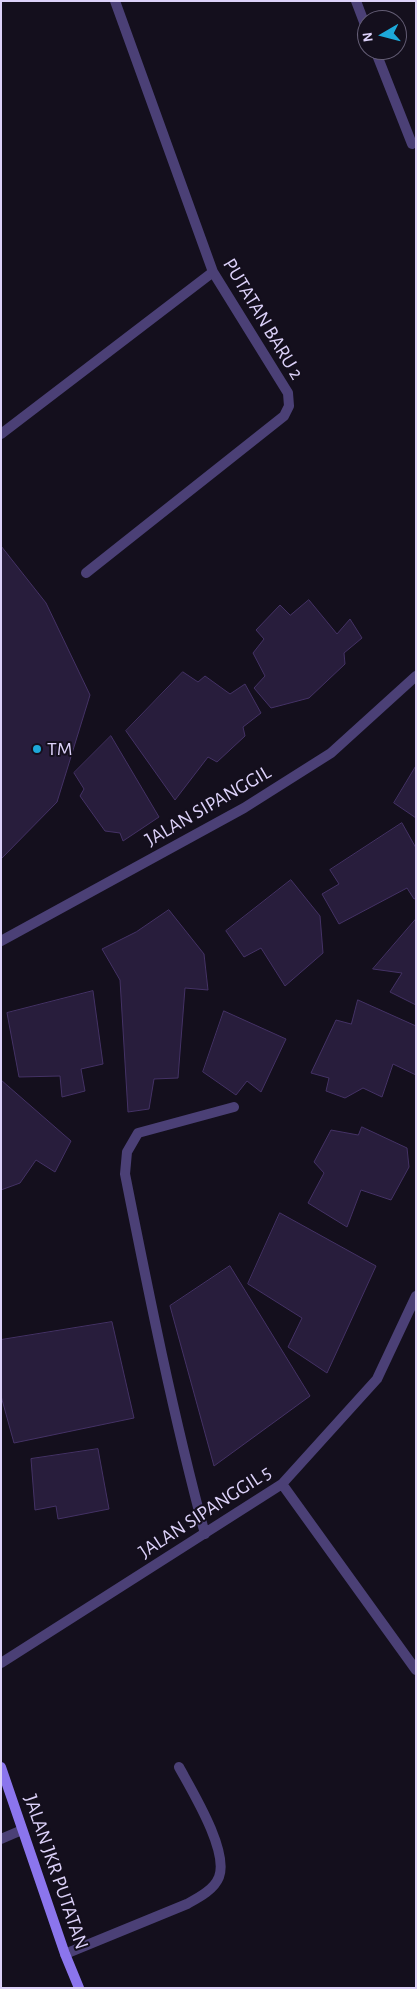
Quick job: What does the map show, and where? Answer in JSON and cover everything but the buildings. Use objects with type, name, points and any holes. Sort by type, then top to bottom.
[{"type":"street","name":"PUTATAN BARU 2","points":[[86,573],[284,416],[289,406],[288,393],[213,272],[115,1]]},
{"type":"street","points":[[379,60],[412,144]]},
{"type":"street","points":[[1,434],[213,272]]},
{"type":"street","name":"JALAN SIPANGGIL","points":[[1,941],[244,808],[331,753],[416,676]]},
{"type":"street","points":[[205,1534],[182,1451],[159,1345],[126,1174],[127,1152],[138,1133],[234,1107]]},
{"type":"street","name":"JALAN SIPANGGIL 5","points":[[1,1663],[282,1484],[377,1379],[416,1296]]},
{"type":"street","points":[[282,1484],[416,1670]]},
{"type":"street","name":"JALAN JKR PUTATAN","points":[[1,1766],[65,1954],[79,1988]]},
{"type":"street","points":[[65,1954],[187,1904],[205,1894],[219,1877],[220,1854],[213,1832],[179,1767]]},
{"type":"street","points":[[1,1839],[22,1830]]},
{"type":"place","name":"TM","points":[[37,749]]}]
